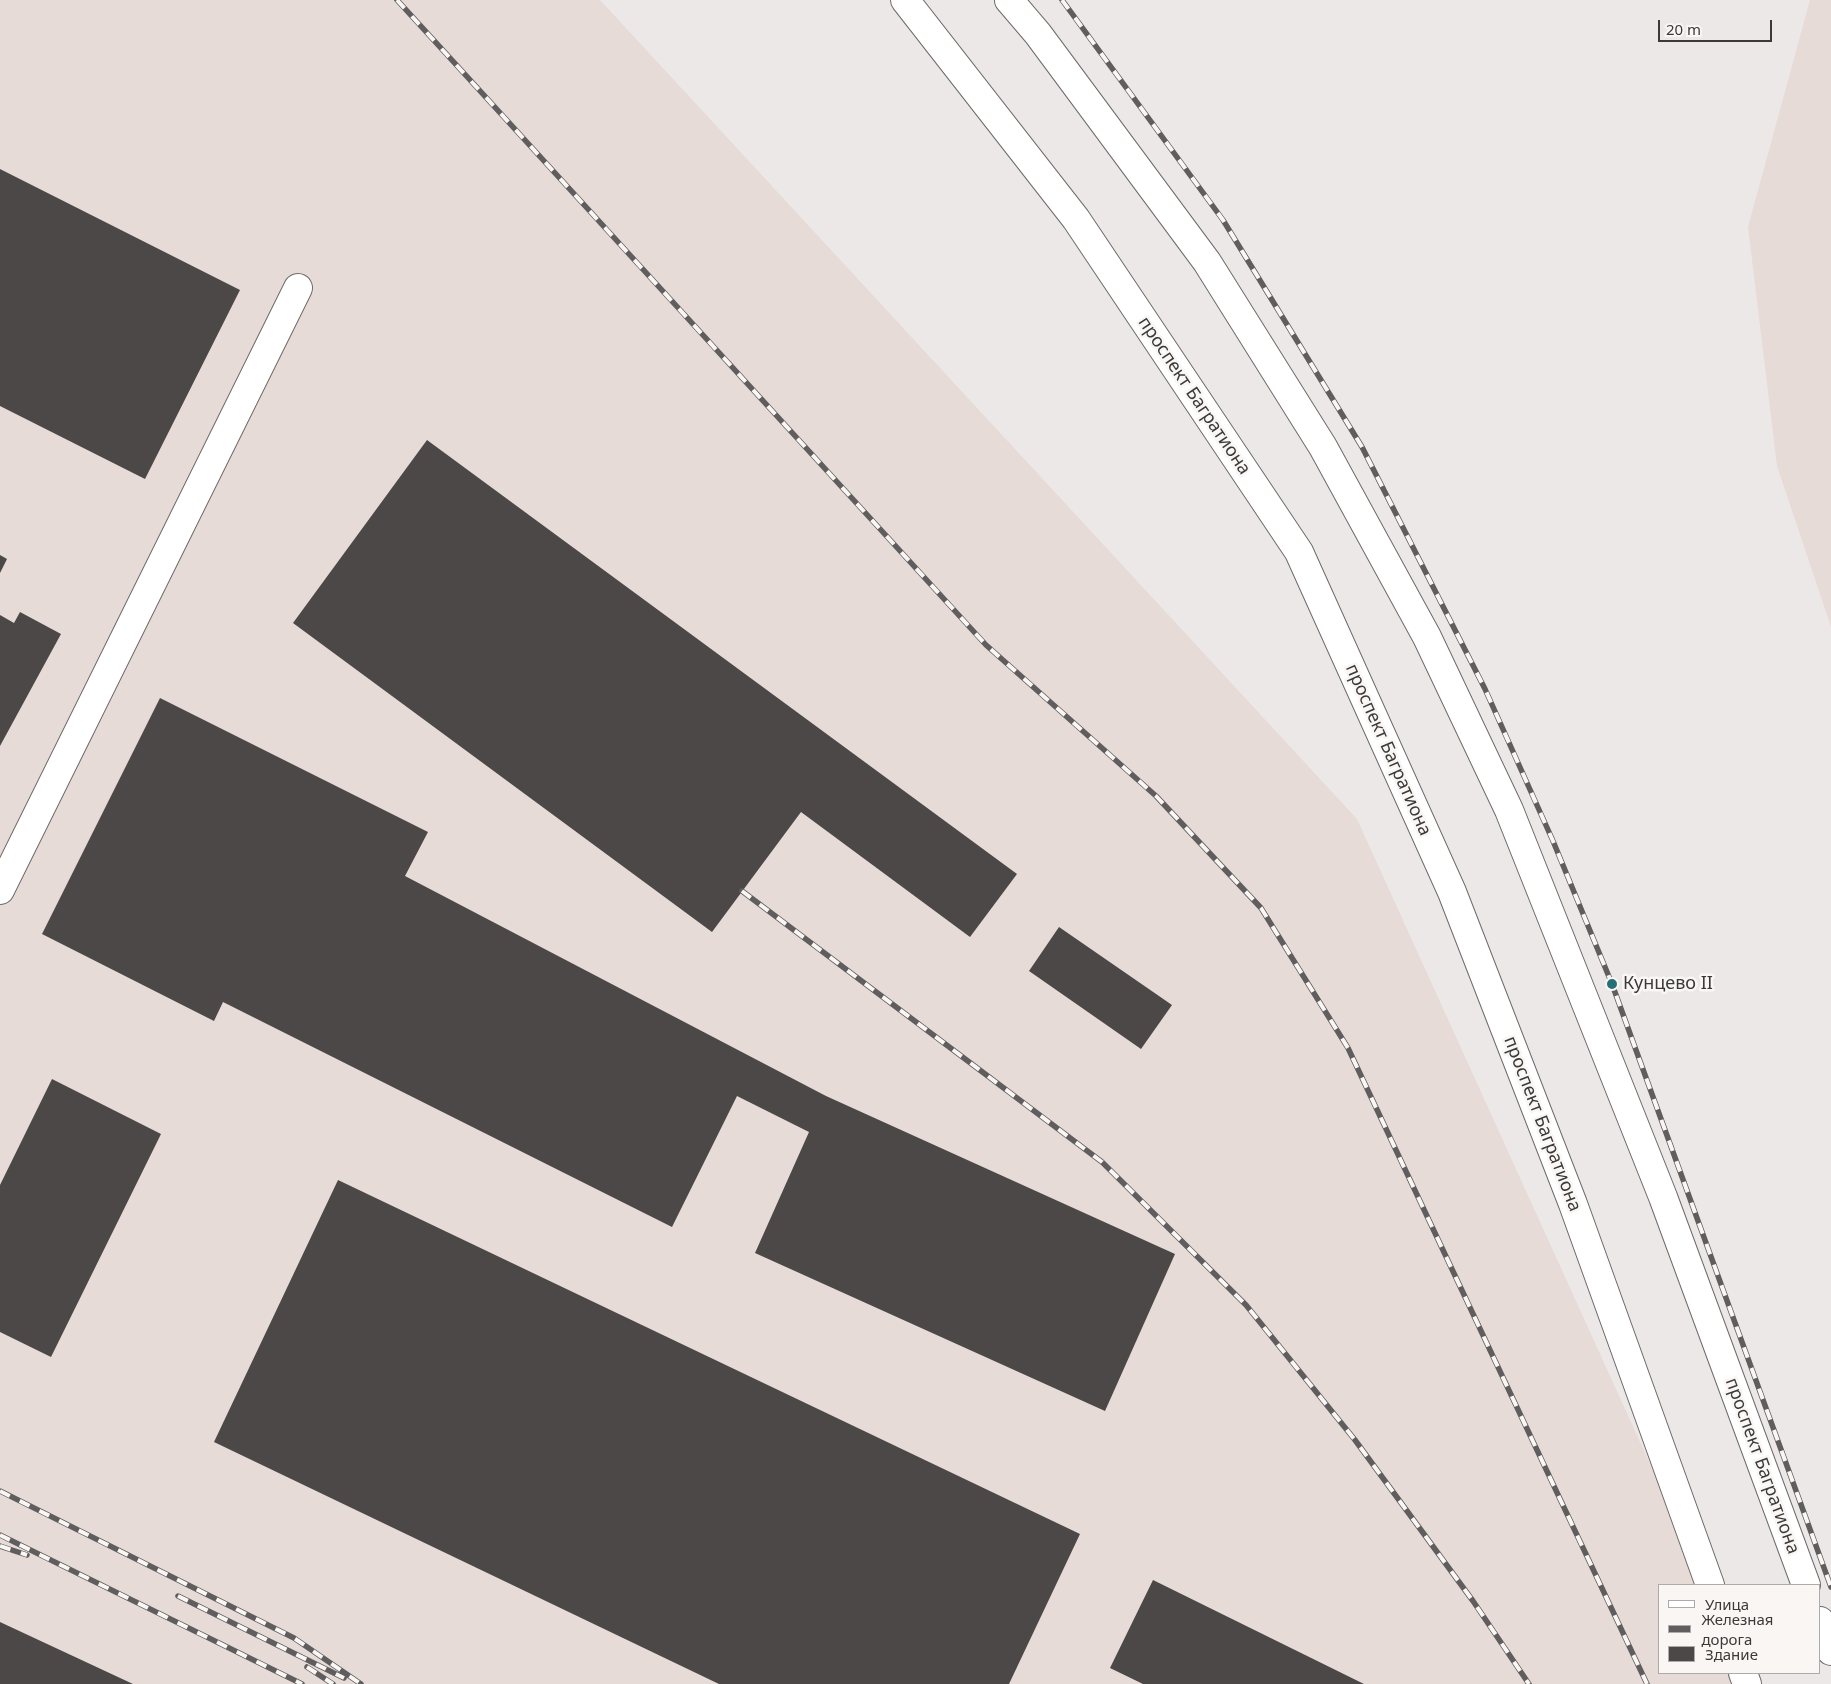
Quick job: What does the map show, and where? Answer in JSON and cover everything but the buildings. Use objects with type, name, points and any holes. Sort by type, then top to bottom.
[{"type":"main road","name":"проспект Багратиона","points":[[905,0],[1076,219],[1299,552],[1452,892],[1573,1204],[1710,1584]]},
{"type":"main road","name":"проспект Багратиона","points":[[1009,0],[1038,34],[1207,262],[1323,446],[1427,637],[1509,810],[1663,1196],[1806,1584]]},
{"type":"main road","points":[[0,890],[298,288]]},
{"type":"main road","points":[[1821,1624],[1831,1651]]},
{"type":"shaded area","points":[[0,0],[600,0],[1357,819],[1705,1584],[1658,1584],[1658,1674],[1745,1674],[1750,1684],[0,1684]]},
{"type":"shaded area","points":[[1810,0],[1831,0],[1831,627],[1777,466],[1748,227]]},
{"type":"railway","points":[[397,0],[986,645],[1156,796],[1261,908],[1348,1048],[1647,1684]]},
{"type":"railway","points":[[1062,0],[1223,220],[1362,447],[1485,689],[1553,841],[1612,984],[1831,1587]]},
{"type":"railway","points":[[742,891],[1102,1162],[1246,1305],[1355,1440],[1473,1601],[1529,1684]]},
{"type":"railway","points":[[0,1491],[294,1638],[361,1684]]},
{"type":"railway","points":[[0,1535],[302,1684]]},
{"type":"railway","points":[[0,1546],[27,1555]]},
{"type":"railway","points":[[178,1596],[344,1678]]},
{"type":"railway","points":[[307,1667],[333,1684]]},
{"type":"place","name":"Кунцево II","points":[[1612,984]]}]
